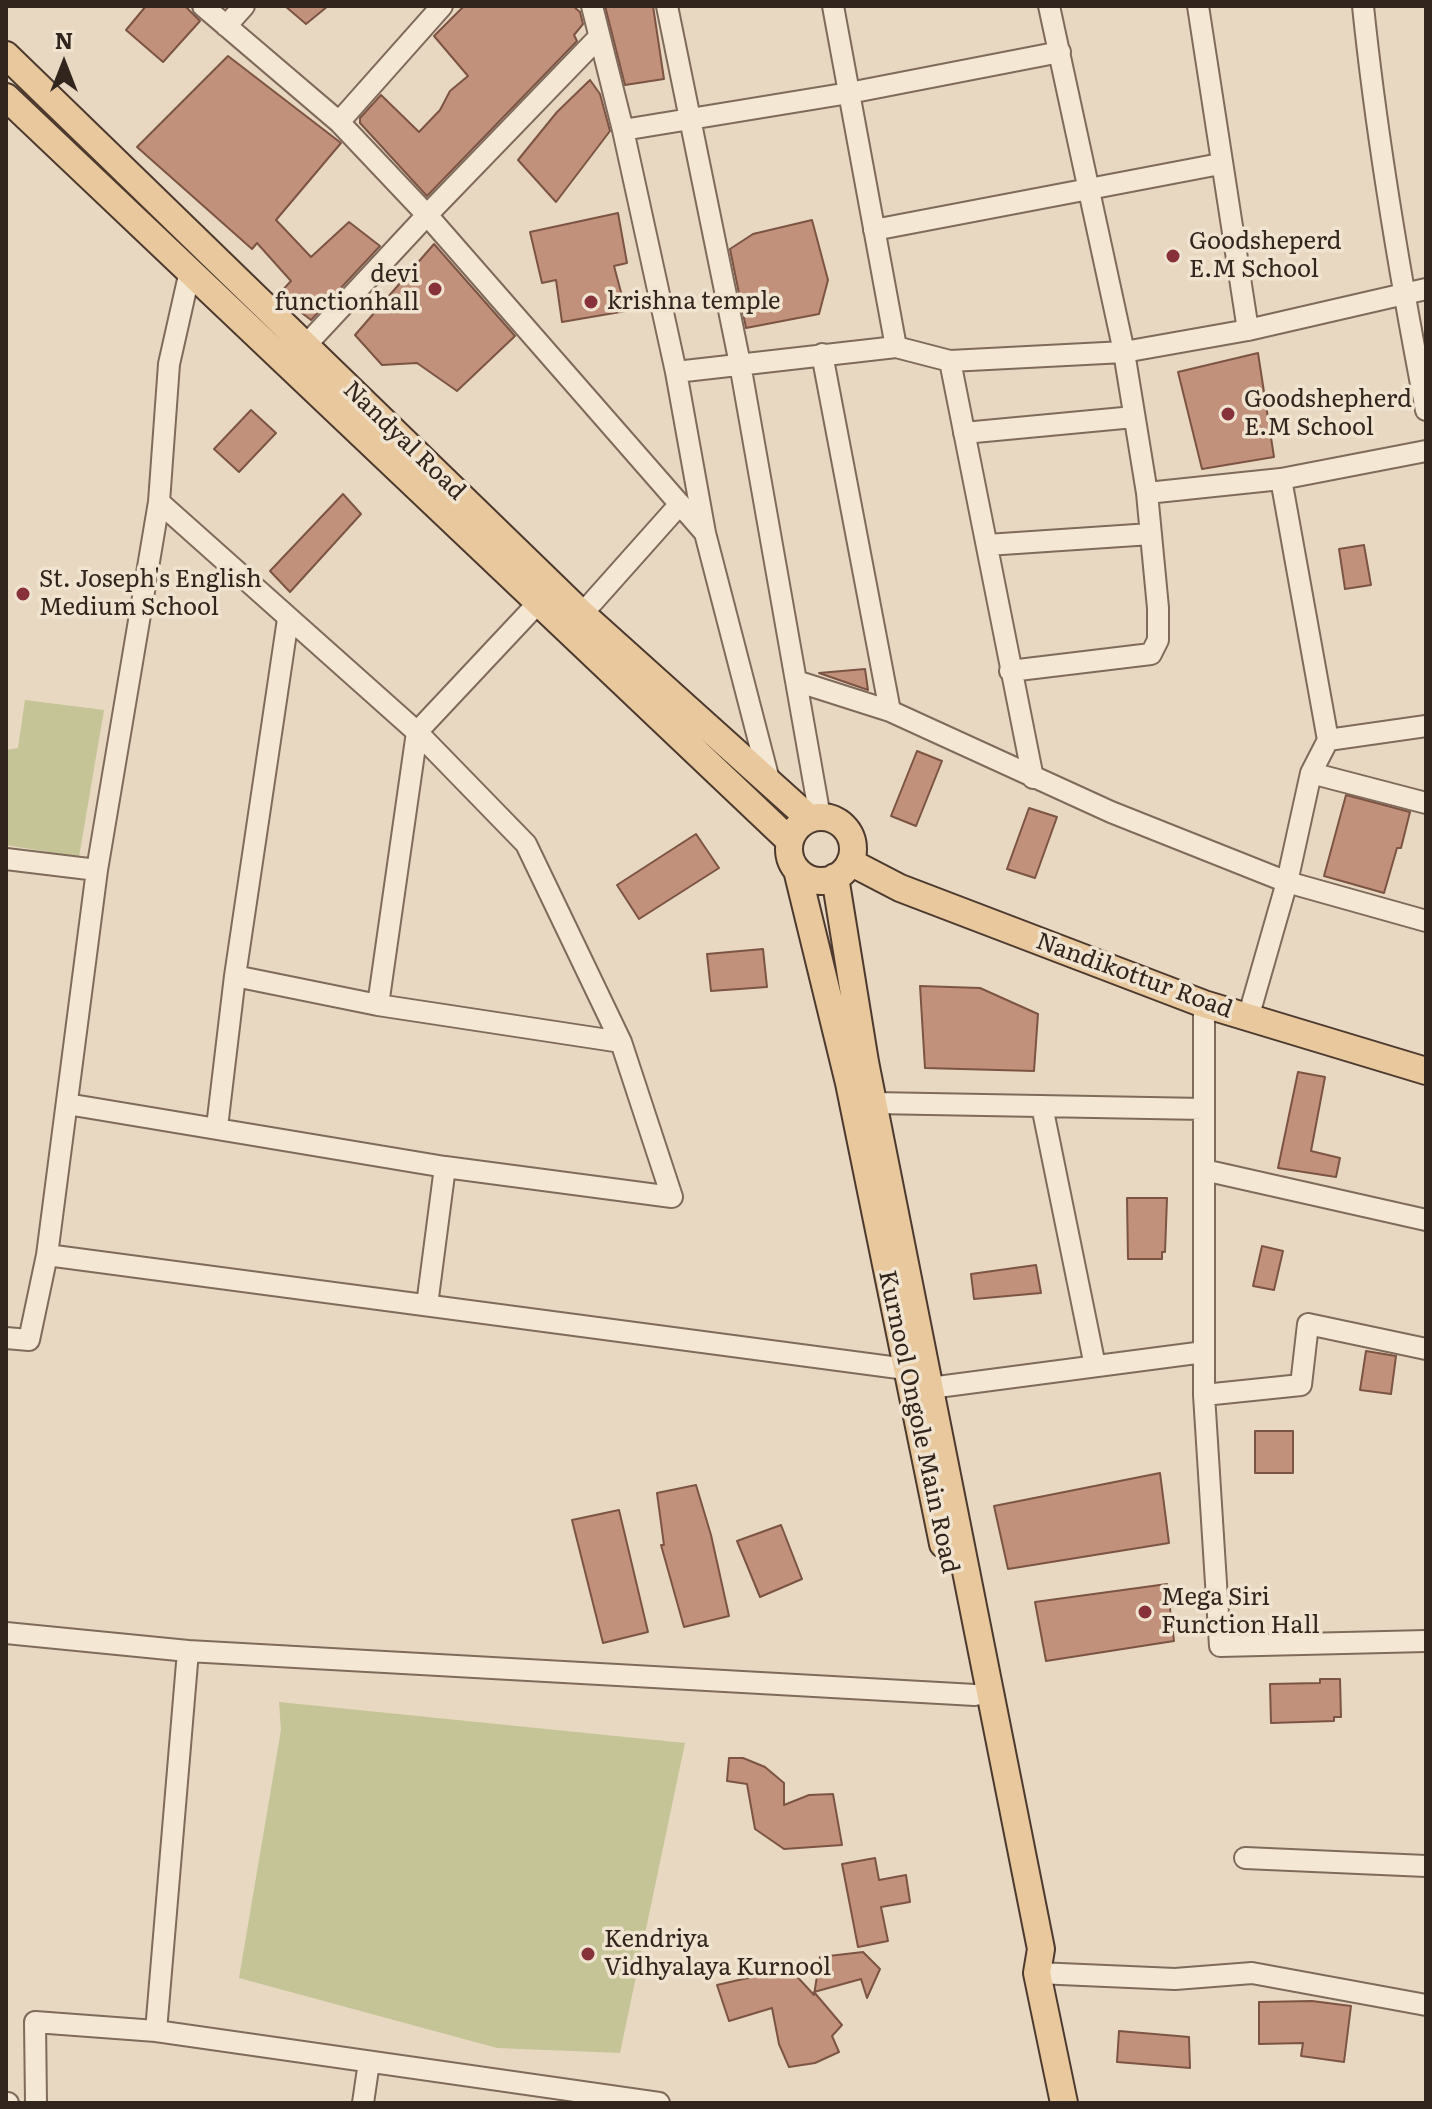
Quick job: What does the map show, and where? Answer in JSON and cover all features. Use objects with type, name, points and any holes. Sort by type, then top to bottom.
[{"type":"main road","name":"Nandyal Road","points":[[6,55],[582,614],[815,818]]},
{"type":"main road","name":"Nandyal Road","points":[[6,97],[790,841]]},
{"type":"main road","points":[[815,818],[830,818],[847,831],[853,852],[842,870],[814,880],[797,870],[791,861],[790,841],[801,824],[815,818]]},
{"type":"main road","name":"Kurnool Ongole Main Road","points":[[797,870],[849,1083],[1027,1955],[1037,1973],[1064,2103]]},
{"type":"main road","name":"Nandikottur Road","points":[[842,870],[900,888],[1204,1004],[1426,1071]]},
{"type":"main road","name":"Kurnool Ongole Main Road","points":[[842,870],[874,1103],[1041,1949],[1037,1973]]},
{"type":"street","points":[[203,6],[339,122],[427,215],[705,533]]},
{"type":"street","points":[[226,26],[244,6]]},
{"type":"street","points":[[339,122],[442,6]]},
{"type":"street","points":[[592,6],[623,130],[676,372],[705,533],[769,780]]},
{"type":"street","points":[[667,6],[740,364],[796,681],[815,818]]},
{"type":"street","points":[[833,6],[896,347]]},
{"type":"street","points":[[1010,671],[1151,654],[1158,640],[1147,493],[1124,352],[1049,6]]},
{"type":"street","points":[[1198,6],[1248,330]]},
{"type":"street","points":[[1363,6],[1375,120],[1426,410]]},
{"type":"street","points":[[305,346],[599,37]]},
{"type":"street","points":[[623,130],[849,93],[1060,52]]},
{"type":"street","points":[[874,230],[1220,164]]},
{"type":"street","points":[[6,1338],[29,1340],[47,1255],[97,870],[159,502],[169,364],[190,271]]},
{"type":"street","points":[[676,372],[896,347],[950,361],[1124,352],[1248,330],[1426,289]]},
{"type":"street","points":[[822,354],[890,711]]},
{"type":"street","points":[[950,361],[1033,778]]},
{"type":"street","points":[[964,433],[1134,417]]},
{"type":"street","points":[[1147,493],[1281,479],[1426,451]]},
{"type":"street","points":[[1248,1018],[1287,882],[1311,773],[1328,740],[1281,479]]},
{"type":"street","points":[[67,1104],[445,1167],[672,1197],[621,1042],[526,844],[417,732],[159,502]]},
{"type":"street","points":[[582,614],[680,504]]},
{"type":"street","points":[[987,545],[1151,534]]},
{"type":"street","points":[[378,1005],[417,732],[539,602]]},
{"type":"street","points":[[217,1127],[235,976],[288,619]]},
{"type":"street","points":[[796,681],[890,711],[1111,812],[1287,882],[1426,921]]},
{"type":"street","points":[[1328,740],[1426,726]]},
{"type":"street","points":[[1311,773],[1426,803]]},
{"type":"street","points":[[6,859],[97,870]]},
{"type":"street","points":[[235,976],[378,1005],[621,1042]]},
{"type":"street","points":[[1204,1004],[1204,1395],[1220,1646],[1426,1641]]},
{"type":"street","points":[[874,1103],[1204,1109]]},
{"type":"street","points":[[1042,1106],[1095,1366]]},
{"type":"street","points":[[427,1305],[445,1167]]},
{"type":"street","points":[[1204,1170],[1426,1220]]},
{"type":"street","points":[[47,1255],[906,1369]]},
{"type":"street","points":[[1204,1395],[1301,1385],[1308,1324],[1426,1349]]},
{"type":"street","points":[[930,1388],[1204,1352]]},
{"type":"street","points":[[6,1633],[188,1651],[975,1695]]},
{"type":"street","points":[[156,2031],[188,1651]]},
{"type":"street","points":[[1245,1858],[1426,1866]]},
{"type":"street","points":[[1037,1973],[1175,1979],[1252,1973],[1426,2005]]},
{"type":"street","points":[[36,2103],[35,2022],[156,2031],[369,2062],[512,2094],[659,2103]]},
{"type":"street","points":[[363,2103],[369,2062]]},
{"type":"green space","points":[[25,700],[104,710],[79,857],[6,845],[6,750],[18,748]]},
{"type":"green space","points":[[279,1702],[685,1743],[620,2053],[497,2048],[239,1978],[281,1730]]},
{"type":"building","points":[[146,6],[185,6],[200,21],[163,62],[126,30]]},
{"type":"building","points":[[285,6],[328,6],[306,24]]},
{"type":"building","points":[[464,6],[573,6],[580,12],[583,24],[574,35],[577,41],[427,196],[360,123],[360,118],[381,95],[419,132],[440,110],[450,91],[468,76],[434,36]]},
{"type":"building","points":[[605,6],[653,6],[664,79],[625,85]]},
{"type":"building","points":[[228,56],[341,143],[276,220],[311,257],[349,222],[380,246],[311,320],[278,295],[291,281],[257,243],[252,249],[137,147]]},
{"type":"building","points":[[590,80],[600,94],[610,131],[556,202],[518,160],[557,112]]},
{"type":"building","points":[[618,213],[627,263],[614,266],[626,311],[562,322],[556,280],[542,283],[530,232]]},
{"type":"building","points":[[812,220],[828,280],[819,314],[746,328],[730,249],[753,234]]},
{"type":"building","name":"devi functionhall","points":[[434,244],[515,336],[457,391],[417,363],[382,365],[355,335]]},
{"type":"building","name":"Goodshepherd E.M School","points":[[1258,353],[1274,457],[1202,469],[1178,372]]},
{"type":"building","points":[[251,410],[276,433],[239,472],[214,449]]},
{"type":"building","points":[[343,494],[361,514],[290,592],[270,571]]},
{"type":"building","points":[[1364,545],[1371,585],[1345,589],[1339,549]]},
{"type":"building","points":[[865,669],[868,690],[819,673]]},
{"type":"building","points":[[917,751],[942,761],[916,826],[891,816]]},
{"type":"building","points":[[1346,795],[1410,812],[1401,848],[1397,848],[1384,893],[1324,876]]},
{"type":"building","points":[[1029,808],[1057,817],[1035,878],[1007,869]]},
{"type":"building","points":[[696,834],[719,868],[639,919],[617,885]]},
{"type":"building","points":[[763,949],[767,987],[711,991],[707,954]]},
{"type":"building","points":[[920,986],[980,988],[1038,1014],[1034,1071],[925,1068]]},
{"type":"building","points":[[1298,1072],[1325,1077],[1311,1151],[1340,1158],[1336,1177],[1278,1168]]},
{"type":"building","points":[[1127,1198],[1167,1198],[1165,1252],[1162,1252],[1162,1259],[1128,1259]]},
{"type":"building","points":[[1262,1246],[1283,1251],[1274,1290],[1253,1286]]},
{"type":"building","points":[[1036,1265],[1041,1293],[974,1299],[971,1274]]},
{"type":"building","points":[[1366,1351],[1396,1356],[1391,1394],[1360,1390]]},
{"type":"building","points":[[1255,1431],[1293,1431],[1293,1473],[1255,1473]]},
{"type":"building","points":[[1160,1473],[1169,1543],[1008,1569],[994,1506]]},
{"type":"building","points":[[696,1485],[729,1616],[684,1627],[661,1545],[664,1545],[657,1493]]},
{"type":"building","points":[[619,1510],[648,1632],[603,1643],[572,1520]]},
{"type":"building","points":[[781,1525],[802,1579],[760,1597],[737,1541]]},
{"type":"building","points":[[1167,1584],[1174,1641],[1046,1661],[1035,1602]]},
{"type":"building","points":[[1320,1679],[1340,1679],[1341,1717],[1334,1717],[1334,1721],[1271,1723],[1270,1684],[1320,1683]]},
{"type":"building","points":[[729,1758],[743,1758],[765,1767],[784,1783],[784,1805],[809,1795],[833,1794],[842,1845],[784,1849],[755,1829],[747,1784],[727,1781]]},
{"type":"building","points":[[875,1858],[879,1880],[906,1875],[910,1902],[881,1907],[888,1941],[858,1947],[842,1864]]},
{"type":"building","points":[[863,1952],[880,1969],[867,1998],[861,1979],[814,1992],[820,1957]]},
{"type":"building","points":[[791,1970],[814,1995],[814,1992],[842,2025],[832,2036],[839,2052],[815,2063],[789,2067],[779,2044],[772,2008],[729,2021],[717,1985],[765,1974],[767,1978]]},
{"type":"building","points":[[1312,2001],[1351,2006],[1344,2062],[1301,2056],[1303,2043],[1259,2044],[1259,2002]]},
{"type":"building","points":[[1119,2031],[1189,2037],[1190,2068],[1117,2062]]},
{"type":"place","name":"Goodsheperd E.M School","points":[[1173,256]]},
{"type":"place","name":"devi functionhall","points":[[435,289]]},
{"type":"place","name":"krishna temple","points":[[591,302]]},
{"type":"place","name":"Goodshepherd E.M School","points":[[1228,414]]},
{"type":"place","name":"St. Joseph's English Medium School","points":[[23,594]]},
{"type":"place","name":"Mega Siri Function Hall","points":[[1145,1612]]},
{"type":"place","name":"Kendriya Vidhyalaya Kurnool","points":[[588,1954]]}]
